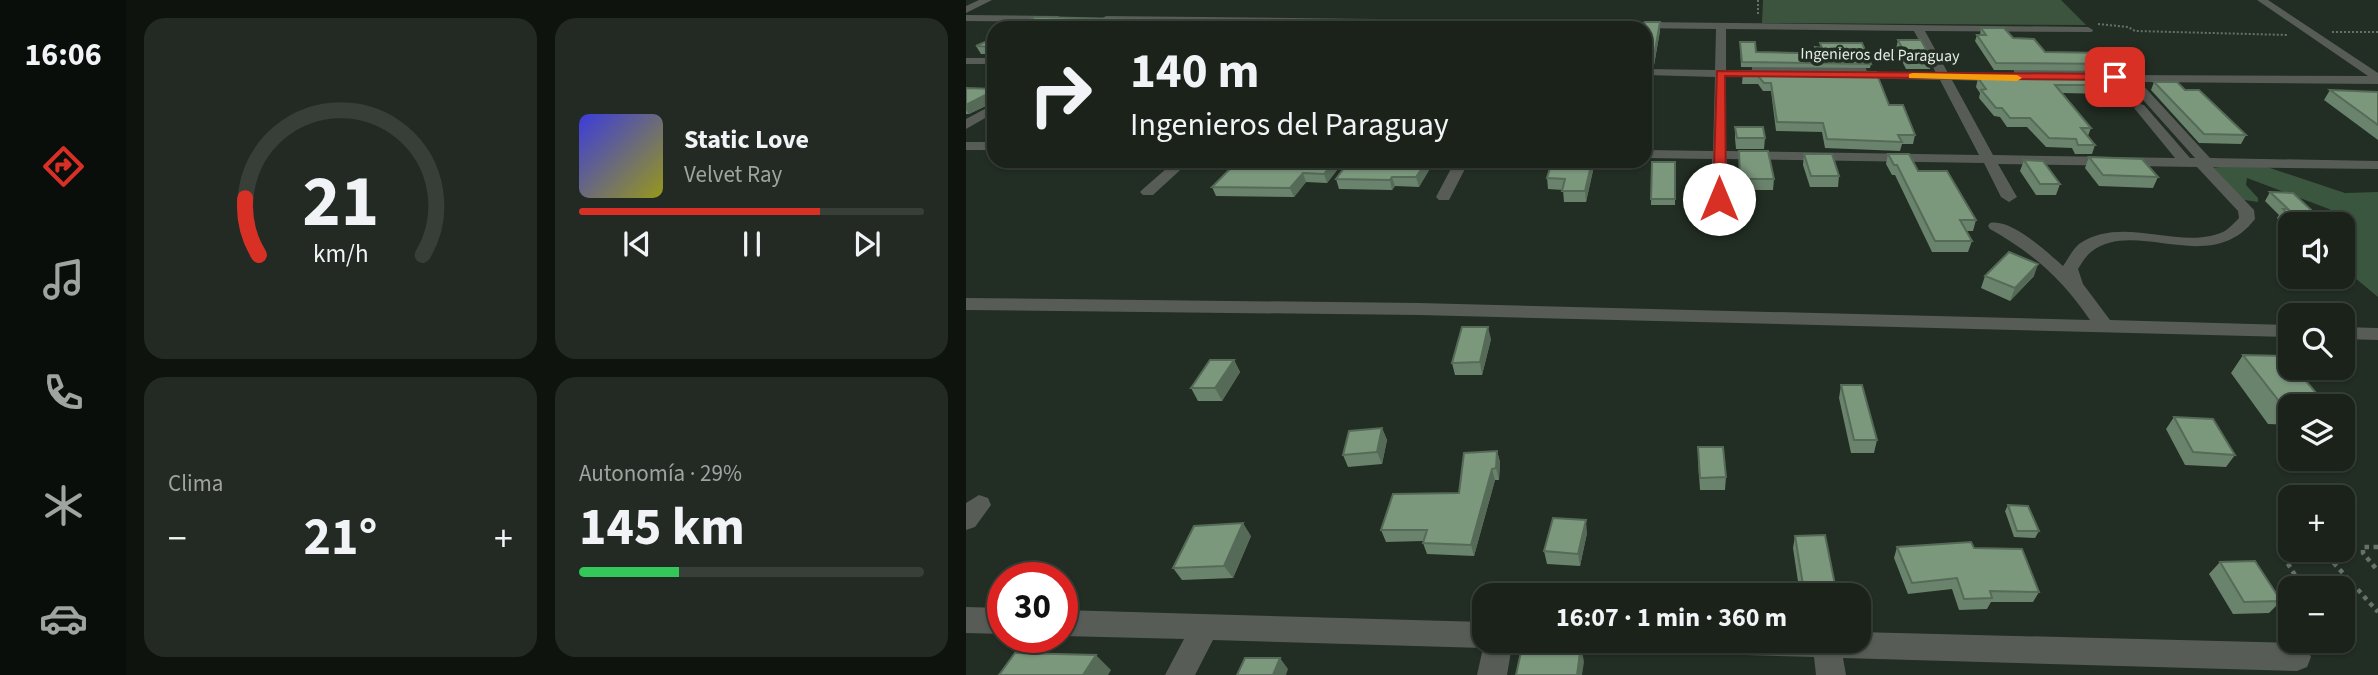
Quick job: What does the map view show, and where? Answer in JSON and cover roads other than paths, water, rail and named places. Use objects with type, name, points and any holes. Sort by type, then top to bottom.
[{"type":"street","points":[[966,10],[987,0]]},
{"type":"street","points":[[2262,0],[2378,79]]},
{"type":"street","points":[[966,18],[1074,19]]},
{"type":"street","points":[[1088,19],[1180,21]]},
{"type":"street","points":[[1652,26],[2092,27]]},
{"type":"street","points":[[1719,199],[1721,26]]},
{"type":"street","points":[[1918,28],[2009,197]]},
{"type":"street","points":[[966,61],[987,61]]},
{"type":"street","name":"Ingenieros del Paraguay","points":[[1652,67],[1720,71]]},
{"type":"street","name":"Ingenieros del Paraguay","points":[[1652,72],[2378,79]]},
{"type":"street","points":[[2074,284],[2069,269],[2074,258],[2084,247],[2097,240],[2121,237],[2210,240],[2236,234],[2247,219],[2246,210],[2115,77]]},
{"type":"street","points":[[2130,77],[2198,163]]},
{"type":"street","points":[[966,125],[987,112]]},
{"type":"street","points":[[966,146],[987,146]]},
{"type":"street","points":[[1652,154],[2378,165]]},
{"type":"street","points":[[1149,192],[1175,168]]},
{"type":"street","points":[[1444,197],[1458,168]]},
{"type":"street","points":[[1996,226],[2026,243],[2074,284],[2104,326]]},
{"type":"street","points":[[966,304],[1447,310],[2278,331]]},
{"type":"street","points":[[2355,333],[2378,334]]},
{"type":"street","points":[[966,620],[987,621]]},
{"type":"street","points":[[1078,623],[1472,635]]},
{"type":"street","points":[[1181,675],[1205,627]]},
{"type":"street","points":[[1871,646],[2297,657]]},
{"type":"street","points":[[1492,675],[1496,653]]},
{"type":"street","points":[[1827,653],[1831,675]]}]
